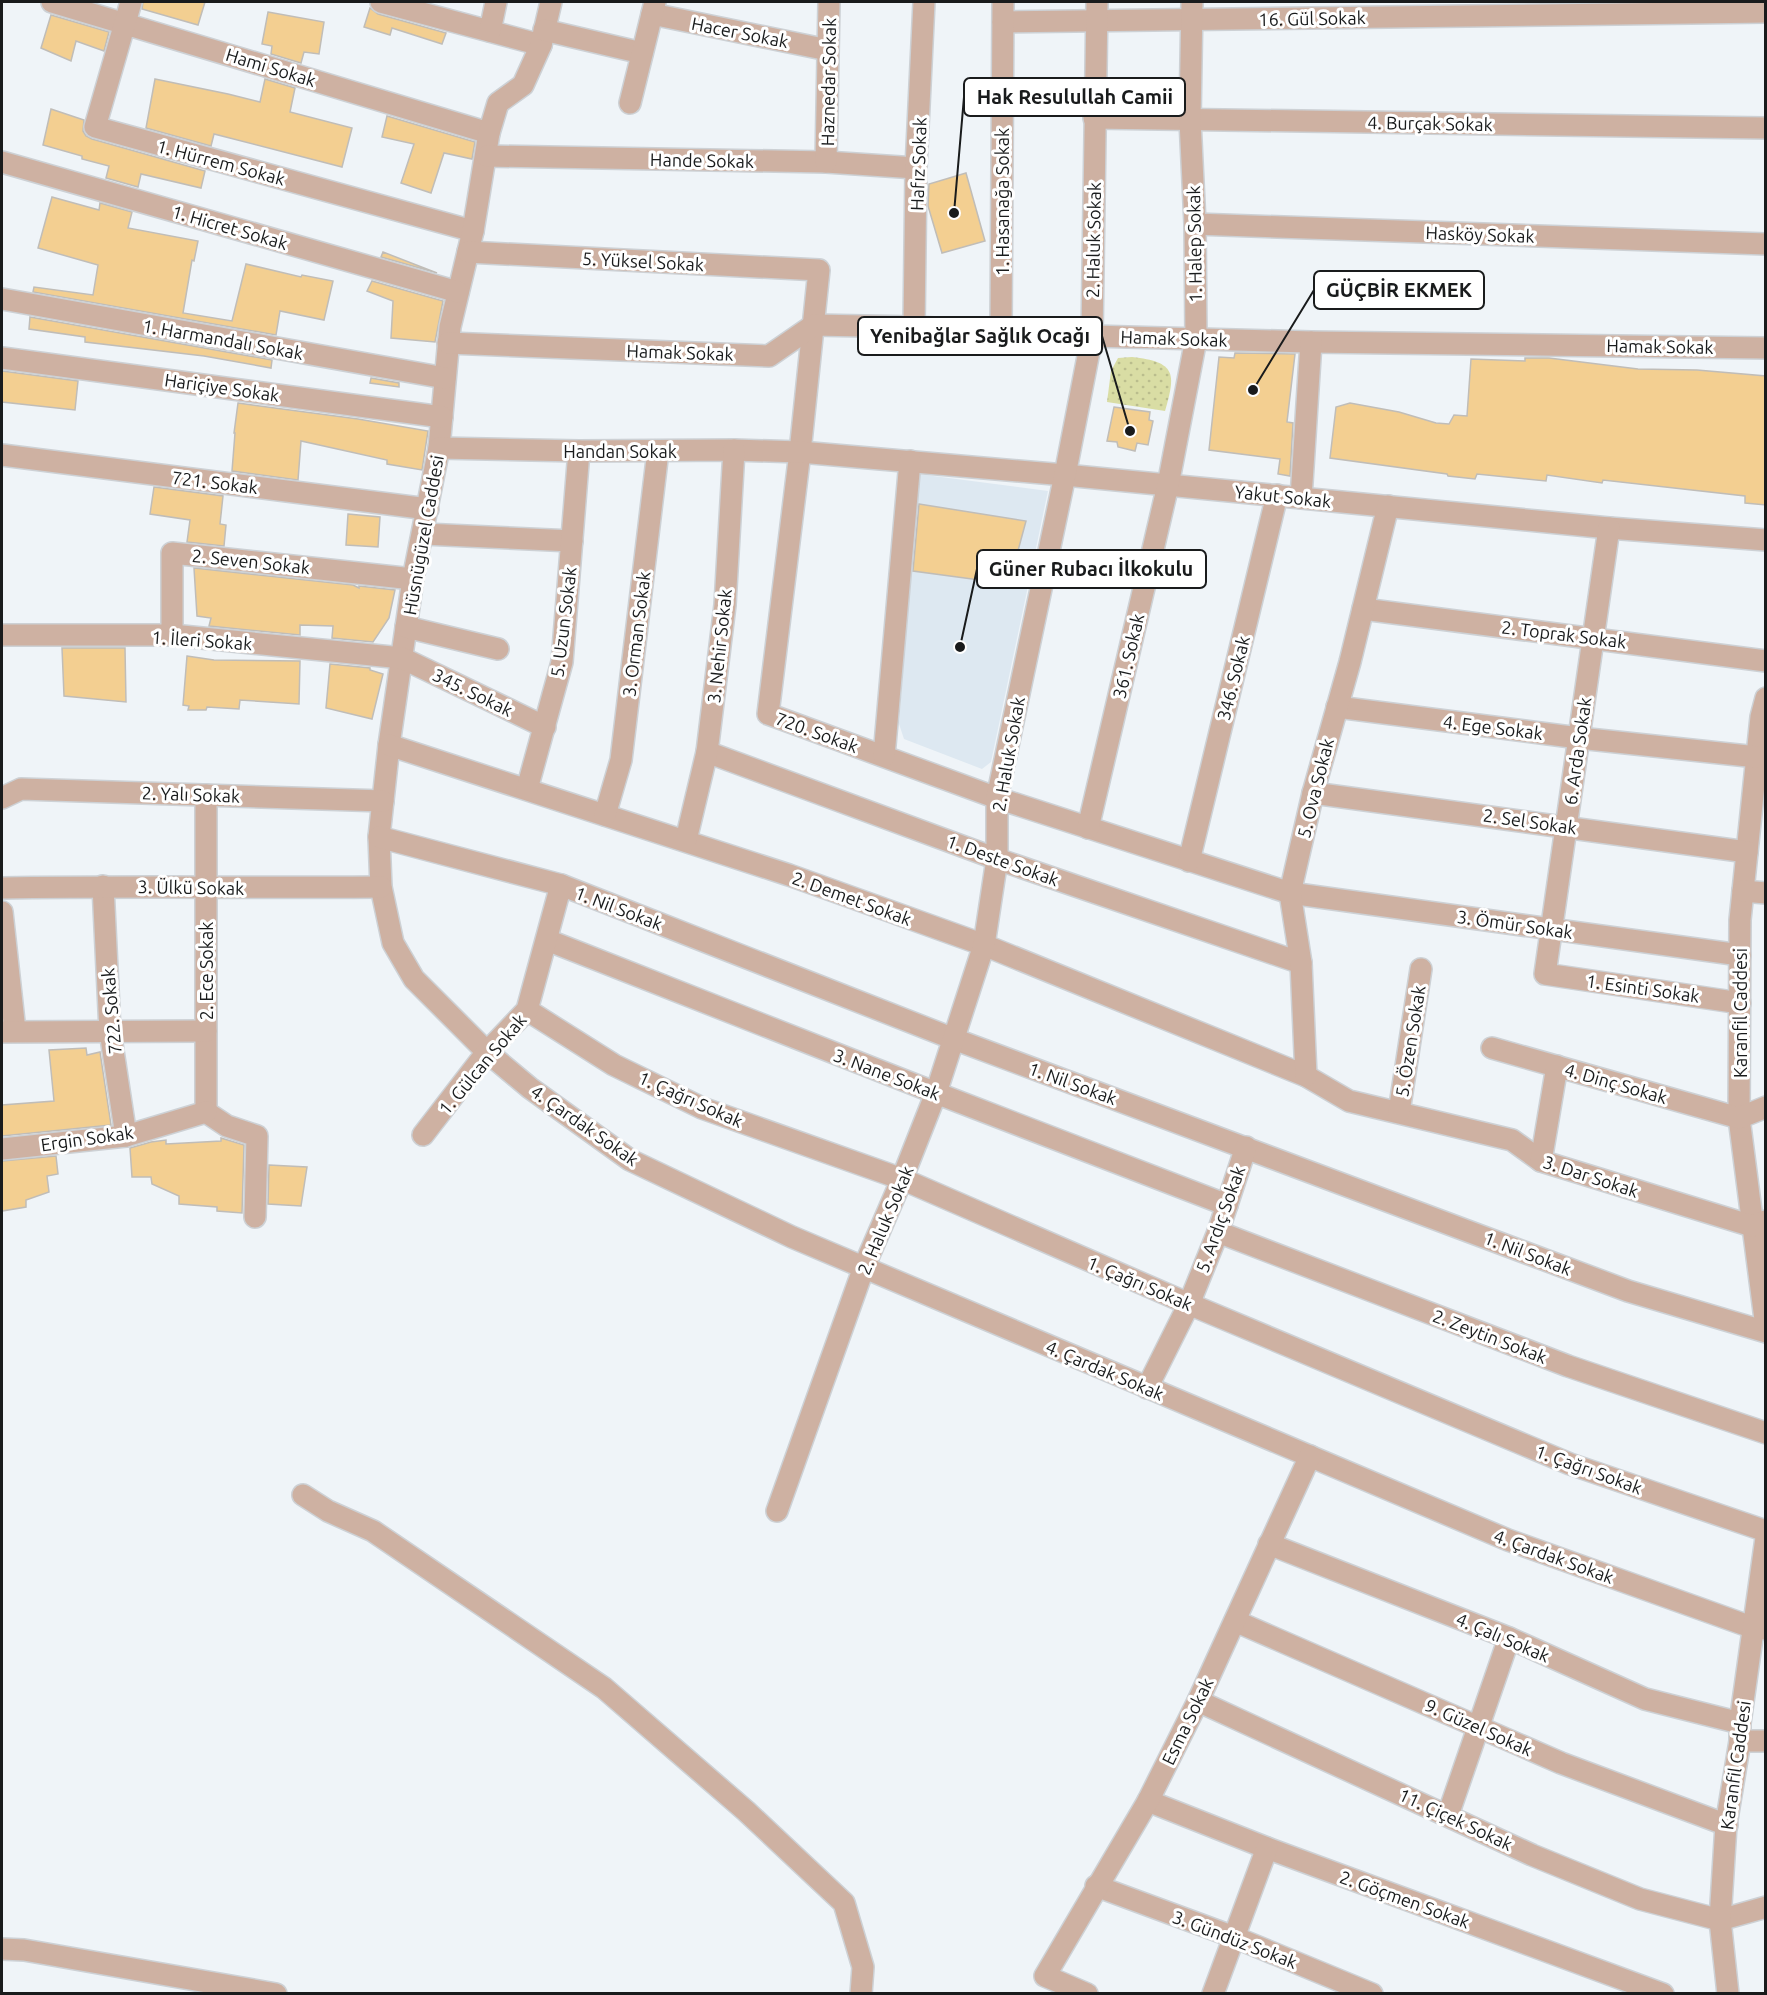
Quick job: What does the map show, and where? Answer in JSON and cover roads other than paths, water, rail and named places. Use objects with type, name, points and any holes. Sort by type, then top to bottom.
[{"type":"street","name":"Hami Sokak","points":[[52,2],[489,133]]},
{"type":"street","name":"1. Hürrem Sokak","points":[[131,2],[95,127],[473,231]]},
{"type":"street","points":[[381,2],[489,31],[642,52]]},
{"type":"street","points":[[489,31],[496,2]]},
{"type":"street","name":"Hüsnügüzel Caddesi","points":[[487,1052],[414,979],[393,943],[381,887],[379,837],[389,745],[413,579],[439,448],[450,327],[473,231],[489,133],[498,103],[523,85],[543,37],[551,2]]},
{"type":"street","name":"Haznedar Sokak","points":[[826,162],[829,2]]},
{"type":"street","name":"Hafız Sokak","points":[[914,327],[916,168],[924,2]]},
{"type":"street","points":[[630,103],[653,8]]},
{"type":"street","name":"Hacer Sokak","points":[[653,8],[828,50]]},
{"type":"street","name":"2. Haluk Sokak","points":[[777,1511],[864,1267],[936,1093],[984,945],[997,859],[997,798],[1092,336],[1097,11]]},
{"type":"street","name":"1. Halep Sokak","points":[[1168,485],[1196,339],[1195,224],[1190,120],[1192,11]]},
{"type":"street","name":"16. Gül Sokak","points":[[1003,12],[1766,12]]},
{"type":"street","name":"1. Hasanağa Sokak","points":[[1001,330],[1003,12]]},
{"type":"street","name":"4. Burçak Sokak","points":[[1094,118],[1766,128]]},
{"type":"street","name":"Hande Sokak","points":[[487,156],[826,162],[916,168]]},
{"type":"street","name":"1. Hicret Sokak","points":[[2,162],[458,292]]},
{"type":"street","name":"Hasköy Sokak","points":[[1195,224],[1766,244]]},
{"type":"street","name":"5. Yüksel Sokak","points":[[468,252],[819,270]]},
{"type":"street","name":"720. Sokak","points":[[819,270],[800,452],[768,714],[997,798],[1290,893]]},
{"type":"street","name":"1. Harmandalı Sokak","points":[[2,299],[445,378]]},
{"type":"street","name":"Hamak Sokak","points":[[448,343],[769,356],[814,325],[1311,342],[1766,348]]},
{"type":"street","points":[[1301,498],[1311,342]]},
{"type":"street","name":"Hariçiye Sokak","points":[[2,358],[442,417]]},
{"type":"street","name":"Handan Sokak","points":[[439,448],[579,452],[734,450],[800,452]]},
{"type":"street","name":"3. Nehir Sokak","points":[[686,840],[707,752],[725,606],[734,450]]},
{"type":"street","name":"3. Orman Sokak","points":[[605,815],[621,760],[658,451]]},
{"type":"street","name":"5. Uzun Sokak","points":[[527,789],[562,662],[579,452]]},
{"type":"street","name":"Yakut Sokak","points":[[800,452],[1065,475],[1609,528],[1766,540]]},
{"type":"street","name":"721. Sokak","points":[[2,454],[428,509]]},
{"type":"street","points":[[884,756],[910,461]]},
{"type":"street","name":"361. Sokak","points":[[1088,828],[1168,485]]},
{"type":"street","name":"346. Sokak","points":[[1189,861],[1276,495]]},
{"type":"street","name":"5. Ova Sokak","points":[[1306,1076],[1301,963],[1290,893],[1312,792],[1337,707],[1388,506]]},
{"type":"street","name":"6. Arda Sokak","points":[[1545,974],[1609,528]]},
{"type":"street","points":[[423,534],[572,541]]},
{"type":"street","name":"2. Seven Sokak","points":[[172,635],[172,553],[413,579]]},
{"type":"street","name":"2. Toprak Sokak","points":[[1363,609],[1766,661]]},
{"type":"street","points":[[406,627],[498,649]]},
{"type":"street","name":"1. İleri Sokak","points":[[2,635],[172,635],[402,658]]},
{"type":"street","name":"345. Sokak","points":[[402,658],[544,727]]},
{"type":"street","name":"Karanfil Caddesi","points":[[1766,698],[1761,717],[1757,757],[1760,790],[1747,852],[1743,891],[1740,954],[1739,1118],[1759,1224],[1766,1327]]},
{"type":"street","name":"4. Ege Sokak","points":[[1337,707],[1579,738],[1757,757]]},
{"type":"street","name":"2. Demet Sokak","points":[[389,745],[789,874],[984,945],[1306,1076]]},
{"type":"street","name":"1. Deste Sokak","points":[[707,752],[997,859],[1301,963]]},
{"type":"street","name":"2. Yalı Sokak","points":[[2,798],[21,789],[383,801]]},
{"type":"street","name":"2. Sel Sokak","points":[[1312,792],[1747,852]]},
{"type":"street","name":"2. Ece Sokak","points":[[206,795],[206,1112]]},
{"type":"street","name":"1. Nil Sokak","points":[[379,837],[561,885],[954,1039],[1628,1291],[1766,1332]]},
{"type":"street","name":"1. Gülcan Sokak","points":[[423,1135],[487,1052],[527,1010],[548,940],[561,885]]},
{"type":"street","name":"722. Sokak","points":[[103,886],[110,1031],[126,1136]]},
{"type":"street","name":"3. Ülkü Sokak","points":[[2,888],[381,887]]},
{"type":"street","points":[[1743,891],[1766,893]]},
{"type":"street","name":"3. Ömür Sokak","points":[[1290,893],[1740,954]]},
{"type":"street","points":[[2,919],[8,1031],[206,1031]]},
{"type":"street","name":"3. Nane Sokak","points":[[548,940],[1227,1205]]},
{"type":"street","name":"5. Özen Sokak","points":[[1399,1112],[1421,969]]},
{"type":"street","name":"1. Esinti Sokak","points":[[1545,974],[1740,1003]]},
{"type":"street","name":"1. Çağrı Sokak","points":[[527,1010],[614,1065],[702,1108],[902,1179],[1189,1305],[1569,1464],[1766,1531]]},
{"type":"street","name":"4. Dinç Sokak","points":[[1492,1048],[1739,1118]]},
{"type":"street","name":"4. Çardak Sokak","points":[[487,1052],[530,1088],[630,1160],[792,1237],[1508,1540],[1760,1629]]},
{"type":"street","points":[[1541,1161],[1557,1066]]},
{"type":"street","name":"3. Dar Sokak","points":[[1306,1076],[1349,1101],[1512,1140],[1541,1161],[1759,1224]]},
{"type":"street","points":[[1739,1118],[1766,1107]]},
{"type":"street","points":[[206,1112],[227,1126],[257,1136],[255,1217]]},
{"type":"street","name":"Ergin Sokak","points":[[2,1149],[126,1136],[206,1112]]},
{"type":"street","name":"5. Ardıç Sokak","points":[[1147,1388],[1189,1305],[1218,1232],[1246,1147]]},
{"type":"street","name":"2. Zeytin Sokak","points":[[1218,1232],[1568,1366],[1766,1433]]},
{"type":"street","name":"Esma Sokak","points":[[1087,1994],[1045,1976],[1148,1801],[1198,1701],[1310,1456]]},
{"type":"street","points":[[303,1495],[328,1511],[373,1531],[604,1688],[746,1811],[844,1903],[863,1967],[861,1994]]},
{"type":"street","name":"Karanfil Caddesi","points":[[1728,1994],[1720,1920],[1727,1825],[1740,1732],[1760,1629],[1766,1538]]},
{"type":"street","name":"4. Çalı Sokak","points":[[1269,1544],[1509,1638],[1645,1699],[1766,1741]]},
{"type":"street","name":"9. Güzel Sokak","points":[[1235,1621],[1561,1763],[1727,1825]]},
{"type":"street","points":[[1448,1815],[1509,1638]]},
{"type":"street","name":"11. Çiçek Sokak","points":[[1198,1701],[1532,1855],[1640,1899],[1720,1920]]},
{"type":"street","name":"2. Göçmen Sokak","points":[[1148,1801],[1267,1848],[1663,1994]]},
{"type":"street","points":[[1213,1994],[1267,1848]]},
{"type":"street","name":"3. Gündüz Sokak","points":[[1096,1886],[1234,1937],[1372,1994]]},
{"type":"street","points":[[1720,1920],[1766,1908]]},
{"type":"street","points":[[2,1949],[24,1950],[276,1994]]},
{"type":"place","name":"Hak Resulullah Camii","points":[[954,213]]},
{"type":"place","name":"GÜÇBİR EKMEK","points":[[1253,390]]},
{"type":"place","name":"Yenibağlar Sağlık Ocağı","points":[[1130,431]]},
{"type":"place","name":"Güner Rubacı İlkokulu","points":[[960,647]]}]
